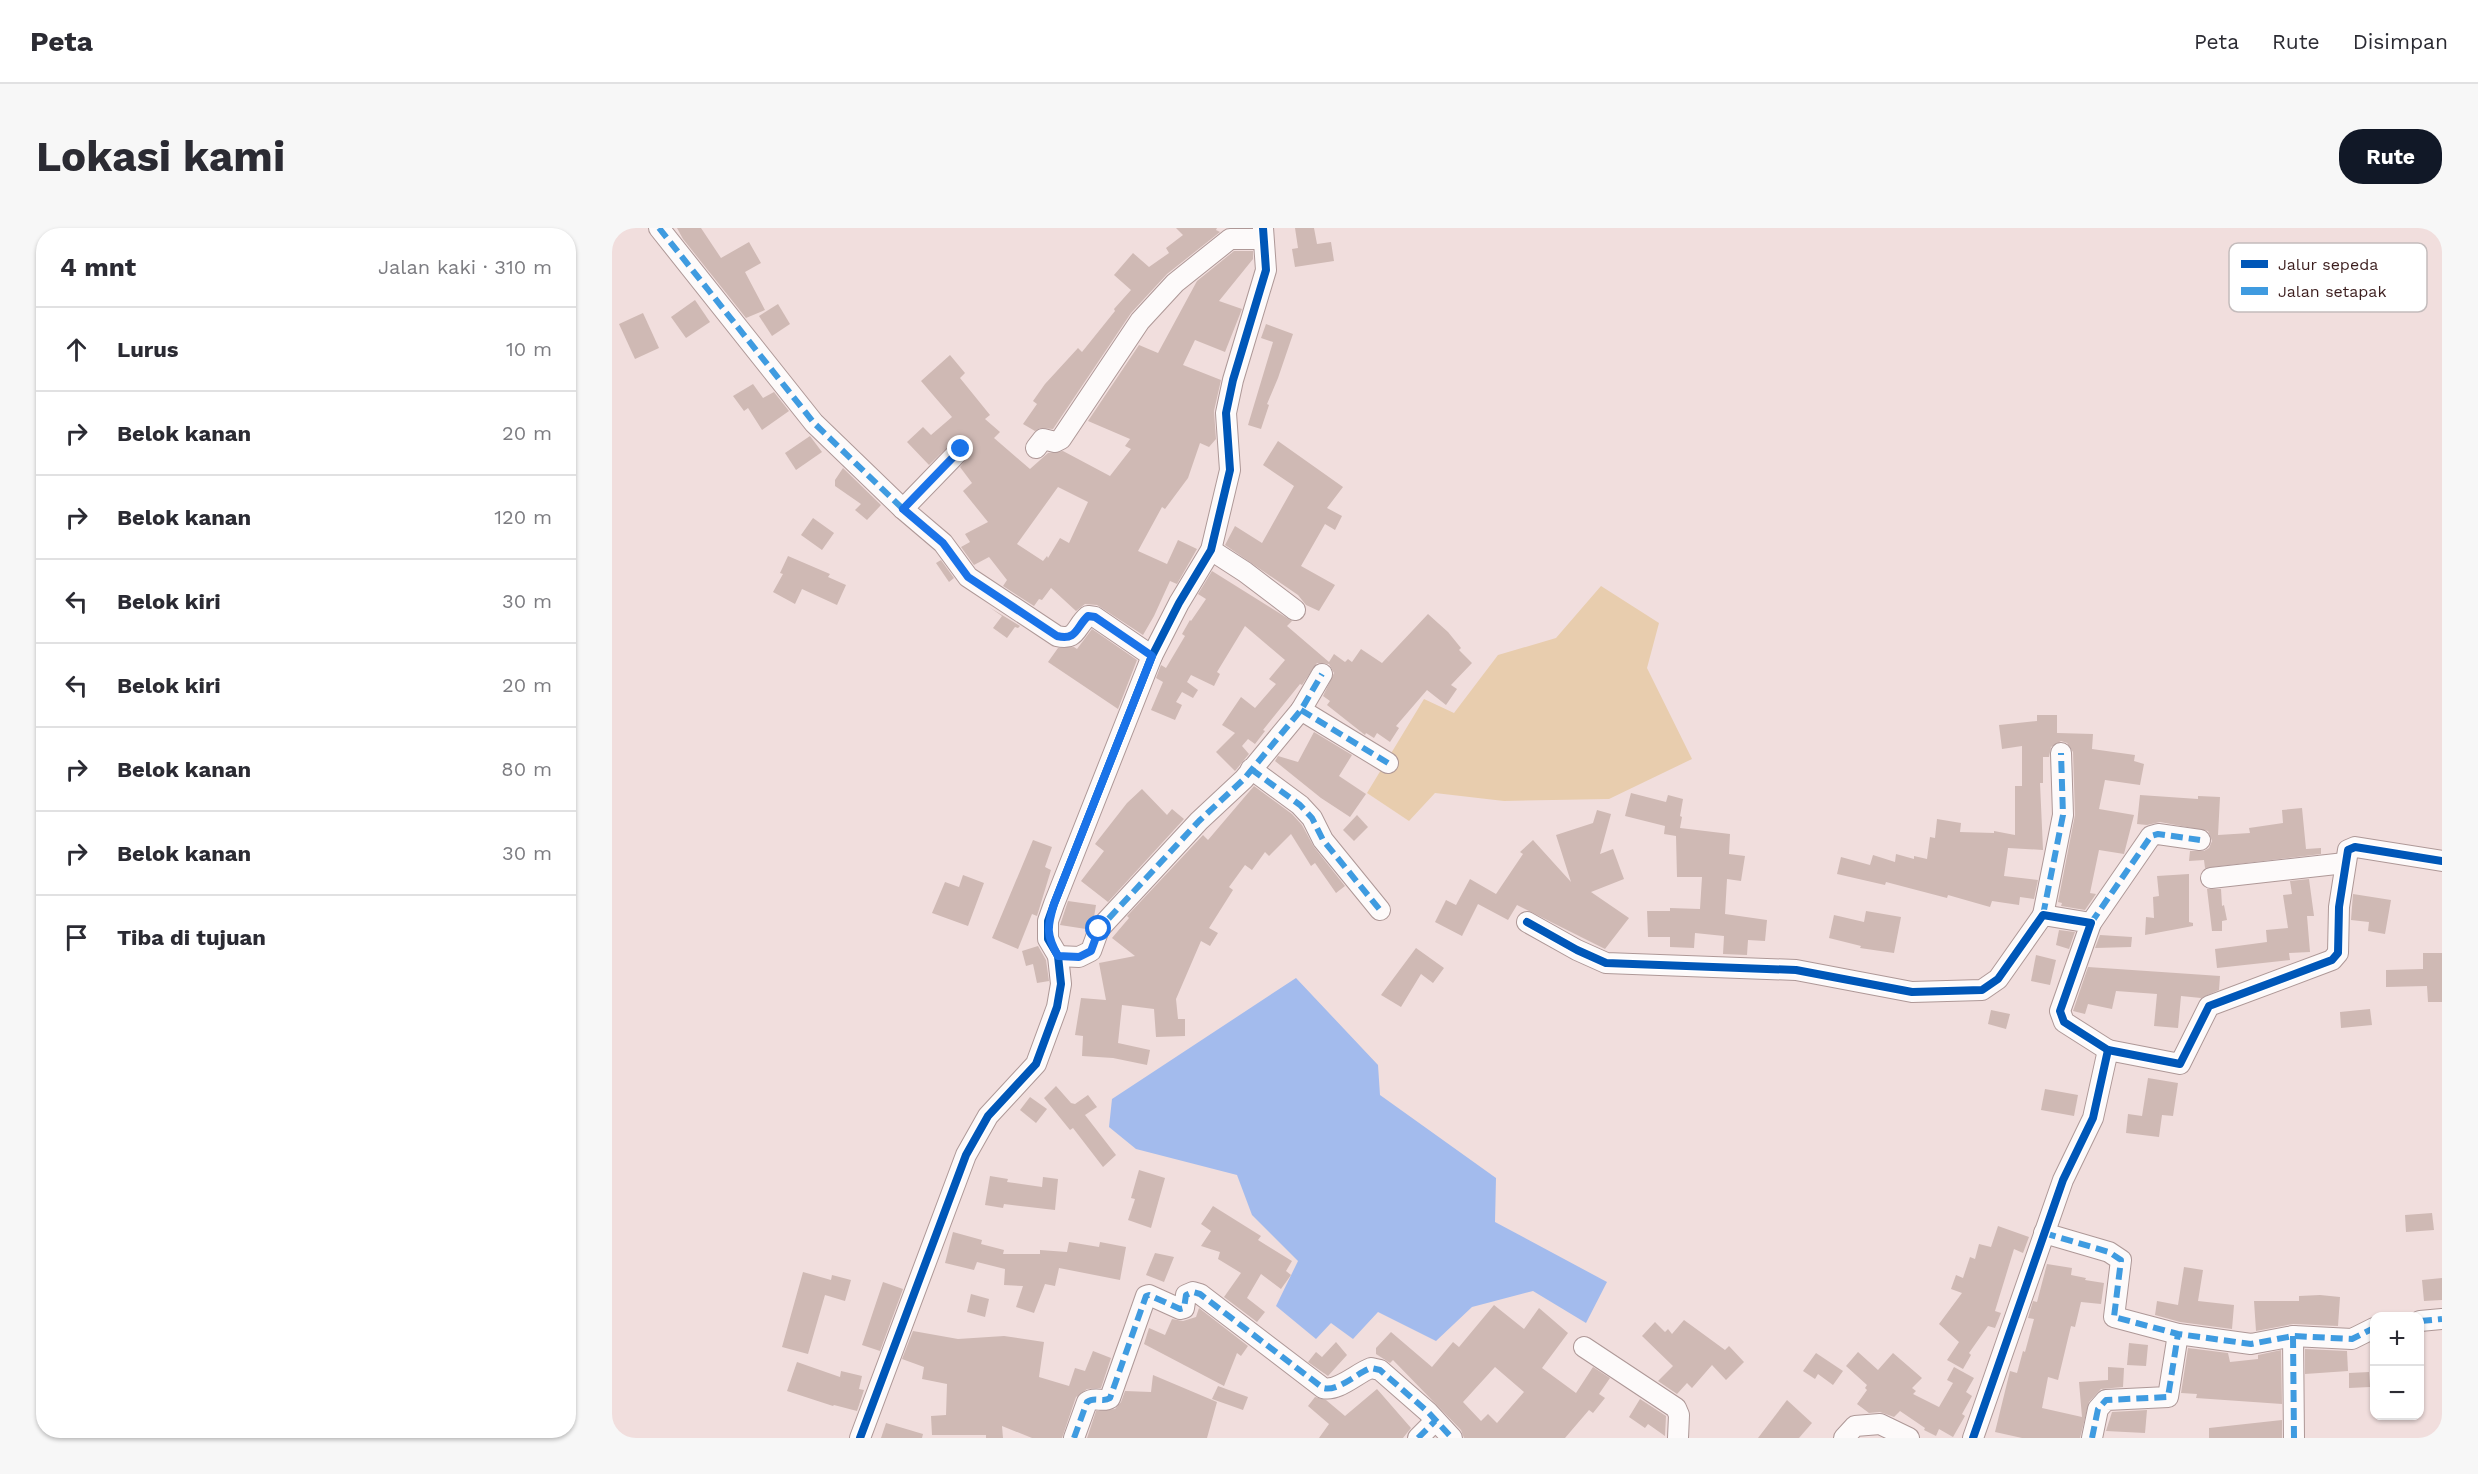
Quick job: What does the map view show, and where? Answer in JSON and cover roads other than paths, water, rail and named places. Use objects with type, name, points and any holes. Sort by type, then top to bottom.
[{"type":"street","points":[[659,228],[814,423],[903,509],[943,543],[968,577],[1057,636],[1066,638],[1073,635],[1085,618],[1095,617],[1152,656]]},
{"type":"street","points":[[860,1438],[966,1155],[988,1116],[1036,1064],[1061,984],[1058,956],[1048,939],[1048,921],[1152,656],[1179,603],[1211,550],[1230,470],[1226,413],[1233,380],[1266,270],[1263,233],[1230,239],[1176,283],[1140,321],[1061,439],[1055,442],[1043,439],[1036,448]]},
{"type":"street","points":[[903,509],[961,449]]},
{"type":"street","points":[[1211,550],[1245,572],[1295,610]]},
{"type":"street","points":[[1058,956],[1079,957],[1091,951],[1099,929],[1114,911],[1251,769],[1301,711],[1322,674]]},
{"type":"street","points":[[1301,711],[1388,763]]},
{"type":"street","points":[[1527,922],[1577,950],[1606,963],[1796,970],[1912,992],[1982,990],[1998,979],[2043,915],[2063,815],[2061,753]]},
{"type":"street","points":[[1251,769],[1300,805],[1312,818],[1323,840],[1380,910]]},
{"type":"street","points":[[2200,840],[2158,834],[2151,836],[2091,923],[2060,1011],[2064,1022],[2108,1050],[2180,1064],[2209,1006],[2332,960],[2338,953],[2339,907],[2348,850],[2355,847],[2442,861]]},
{"type":"street","points":[[2211,878],[2345,863]]},
{"type":"street","points":[[2043,915],[2091,923]]},
{"type":"street","points":[[1977,1437],[2063,1180],[2093,1118],[2108,1050]]},
{"type":"street","points":[[2044,1233],[2109,1252],[2121,1260],[2114,1317],[2178,1334],[2251,1344],[2293,1336],[2352,1338],[2370,1330]]},
{"type":"street","points":[[1074,1438],[1087,1402],[1095,1398],[1104,1400],[1110,1398],[1146,1296],[1149,1295],[1180,1309],[1184,1308],[1186,1295],[1193,1292],[1200,1294],[1323,1388],[1328,1390],[1371,1368],[1380,1371],[1428,1412],[1452,1438]]},
{"type":"street","points":[[2424,1321],[2442,1319]]},
{"type":"street","points":[[2092,1438],[2098,1409],[2106,1400],[2168,1398],[2178,1334]]},
{"type":"street","points":[[2293,1336],[2294,1438]]},
{"type":"street","points":[[1584,1347],[1676,1408],[1679,1415],[1678,1438]]},
{"type":"street","points":[[1418,1438],[1435,1421]]},
{"type":"street","points":[[1844,1438],[1855,1426],[1880,1424],[1910,1438]]},
{"type":"water","points":[[1296,978],[1378,1065],[1380,1095],[1496,1178],[1495,1222],[1607,1282],[1586,1323],[1533,1291],[1472,1307],[1436,1341],[1378,1312],[1353,1339],[1331,1323],[1316,1339],[1276,1306],[1298,1261],[1252,1215],[1237,1175],[1136,1149],[1109,1127],[1112,1099]]}]
